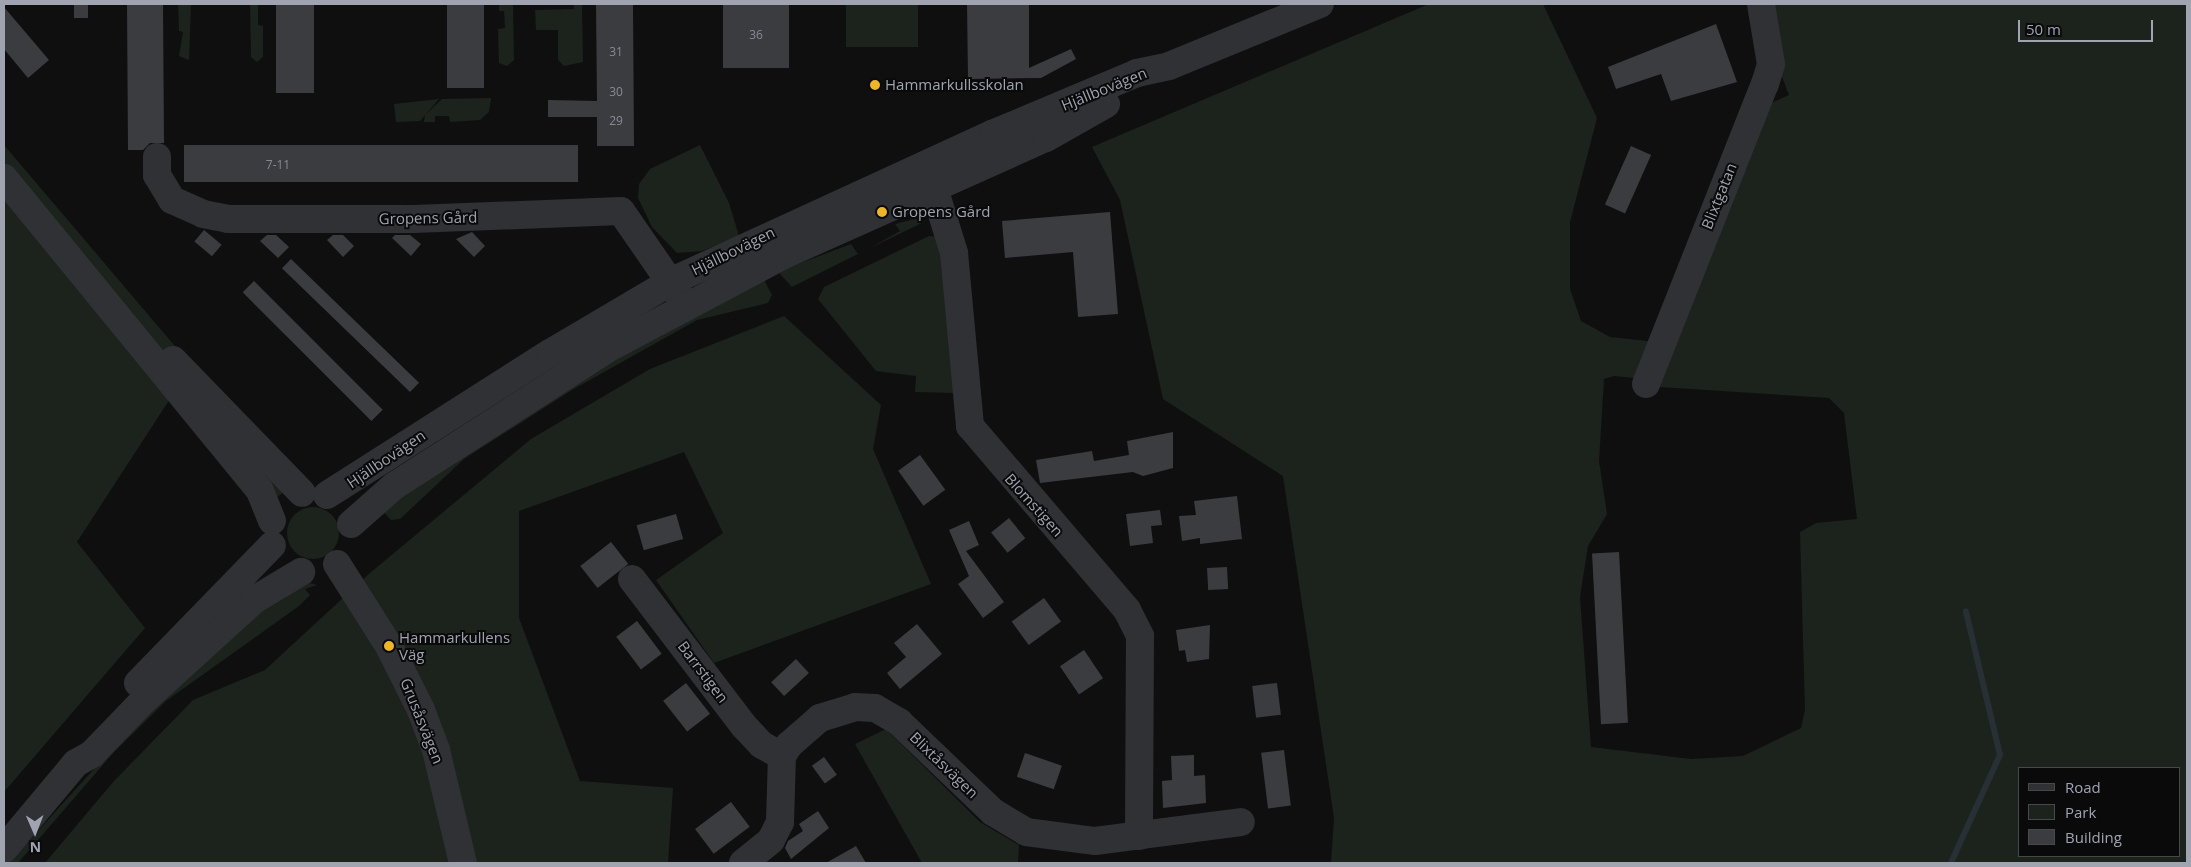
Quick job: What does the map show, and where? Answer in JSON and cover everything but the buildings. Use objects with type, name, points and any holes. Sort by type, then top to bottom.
[{"type":"street","name":"Hjällbovägen","points":[[351,524],[394,486],[492,420],[686,306],[784,255],[1046,138],[1169,66],[1320,4]]},
{"type":"street","name":"Blixtgatan","points":[[1646,384],[1766,84],[1771,64],[1761,4]]},
{"type":"street","name":"Hjällbovägen","points":[[315,494],[672,281],[926,163],[1137,72],[1169,66]]},
{"type":"street","name":"Gropens Gård","points":[[157,156],[157,175],[172,200],[203,214],[228,219],[414,219],[621,211],[672,281],[686,306]]},
{"type":"street","name":"Blomstigen","points":[[926,163],[936,188],[954,253],[970,426],[977,440],[1127,610],[1140,636],[1139,836]]},
{"type":"street","points":[[4,178],[95,284],[115,298],[315,494],[344,509],[351,524],[350,544],[336,564],[320,572],[301,572],[254,600],[141,702],[92,754],[76,763]]},
{"type":"street","points":[[95,284],[104,303],[260,491],[281,560],[301,572]]},
{"type":"street","points":[[4,849],[76,763],[80,752],[148,670],[272,533],[285,501],[315,494]]},
{"type":"street","name":"Grusåsvägen","points":[[336,564],[389,646],[421,710],[436,750],[463,863]]},
{"type":"street","name":"Barrstigen","points":[[632,579],[744,726],[762,745],[782,756]]},
{"type":"street","name":"Blixtåsvägen","points":[[782,756],[820,718],[854,707],[876,708],[899,722],[1010,825],[1050,837],[1090,842],[1241,822]]},
{"type":"street","points":[[742,863],[770,840],[780,822],[782,756]]},
{"type":"green space","points":[[178,4],[191,4],[189,60],[179,56],[183,32],[179,31]]},
{"type":"green space","points":[[250,4],[263,4],[258,5],[258,25],[263,26],[263,57],[257,62],[251,57]]},
{"type":"green space","points":[[499,4],[513,4],[514,60],[507,66],[499,63],[498,29],[505,28],[504,11],[499,11]]},
{"type":"green space","points":[[574,4],[582,4],[583,62],[564,66],[558,60],[558,30],[536,30],[535,10],[574,9]]},
{"type":"green space","points":[[846,4],[918,4],[918,47],[846,47]]},
{"type":"green space","points":[[1429,4],[1543,4],[1597,118],[1570,222],[1570,289],[1581,321],[1610,337],[1676,344],[1769,104],[1789,95],[1779,69],[1772,4],[2187,4],[2187,863],[1331,863],[1334,818],[1283,476],[1163,399],[1120,200],[1092,147]],"holes":[[[1614,376],[1635,378],[1645,386],[1829,398],[1844,413],[1857,519],[1816,523],[1800,532],[1805,710],[1801,728],[1743,756],[1691,759],[1591,747],[1580,597],[1588,546],[1607,514],[1599,461],[1604,379]]]},
{"type":"green space","points":[[491,98],[489,112],[480,120],[450,122],[449,116],[435,116],[435,122],[424,122],[425,115],[442,99]]},
{"type":"green space","points":[[439,99],[420,121],[396,122],[394,104]]},
{"type":"green space","points":[[4,145],[191,365],[285,491],[276,498],[179,385],[77,542],[145,628],[4,792]]},
{"type":"green space","points":[[700,145],[729,203],[739,236],[702,251],[677,253],[652,227],[638,198],[639,184],[650,169]]},
{"type":"green space","points":[[915,219],[924,222],[870,248],[900,231],[895,224]]},
{"type":"green space","points":[[929,236],[938,237],[941,244],[954,393],[915,392],[916,376],[876,371],[818,299],[824,287]]},
{"type":"green space","points":[[851,244],[858,254],[792,287],[780,274],[782,270]]},
{"type":"green space","points":[[764,280],[772,295],[768,303],[697,320],[572,390],[464,459],[400,519],[391,520],[380,508],[554,391]]},
{"type":"green space","points":[[784,316],[881,405],[873,449],[931,584],[714,663],[656,580],[723,533],[684,452],[519,511],[519,618],[580,781],[673,788],[668,863],[45,863],[114,781],[193,700],[265,670],[370,573],[531,439],[650,369]]},
{"type":"green space","points":[[308,507],[318,507],[328,511],[335,518],[339,533],[335,548],[328,555],[318,559],[308,559],[298,555],[291,548],[287,538],[287,528],[291,518],[298,511]]},
{"type":"green space","points":[[309,583],[317,585],[305,589],[310,595],[299,606],[166,701],[114,752],[18,863],[9,863],[150,707],[249,617]]},
{"type":"green space","points":[[886,729],[980,822],[1019,845],[1018,863],[922,863],[855,744]]},
{"type":"waterway","points":[[1951,863],[2000,755],[1966,612]]},
{"type":"place","name":"Hammarkullsskolan","points":[[875,85]]},
{"type":"place","name":"Gropens Gård","points":[[882,212]]},
{"type":"place","name":"Hammarkullens Väg","points":[[389,646]]}]
